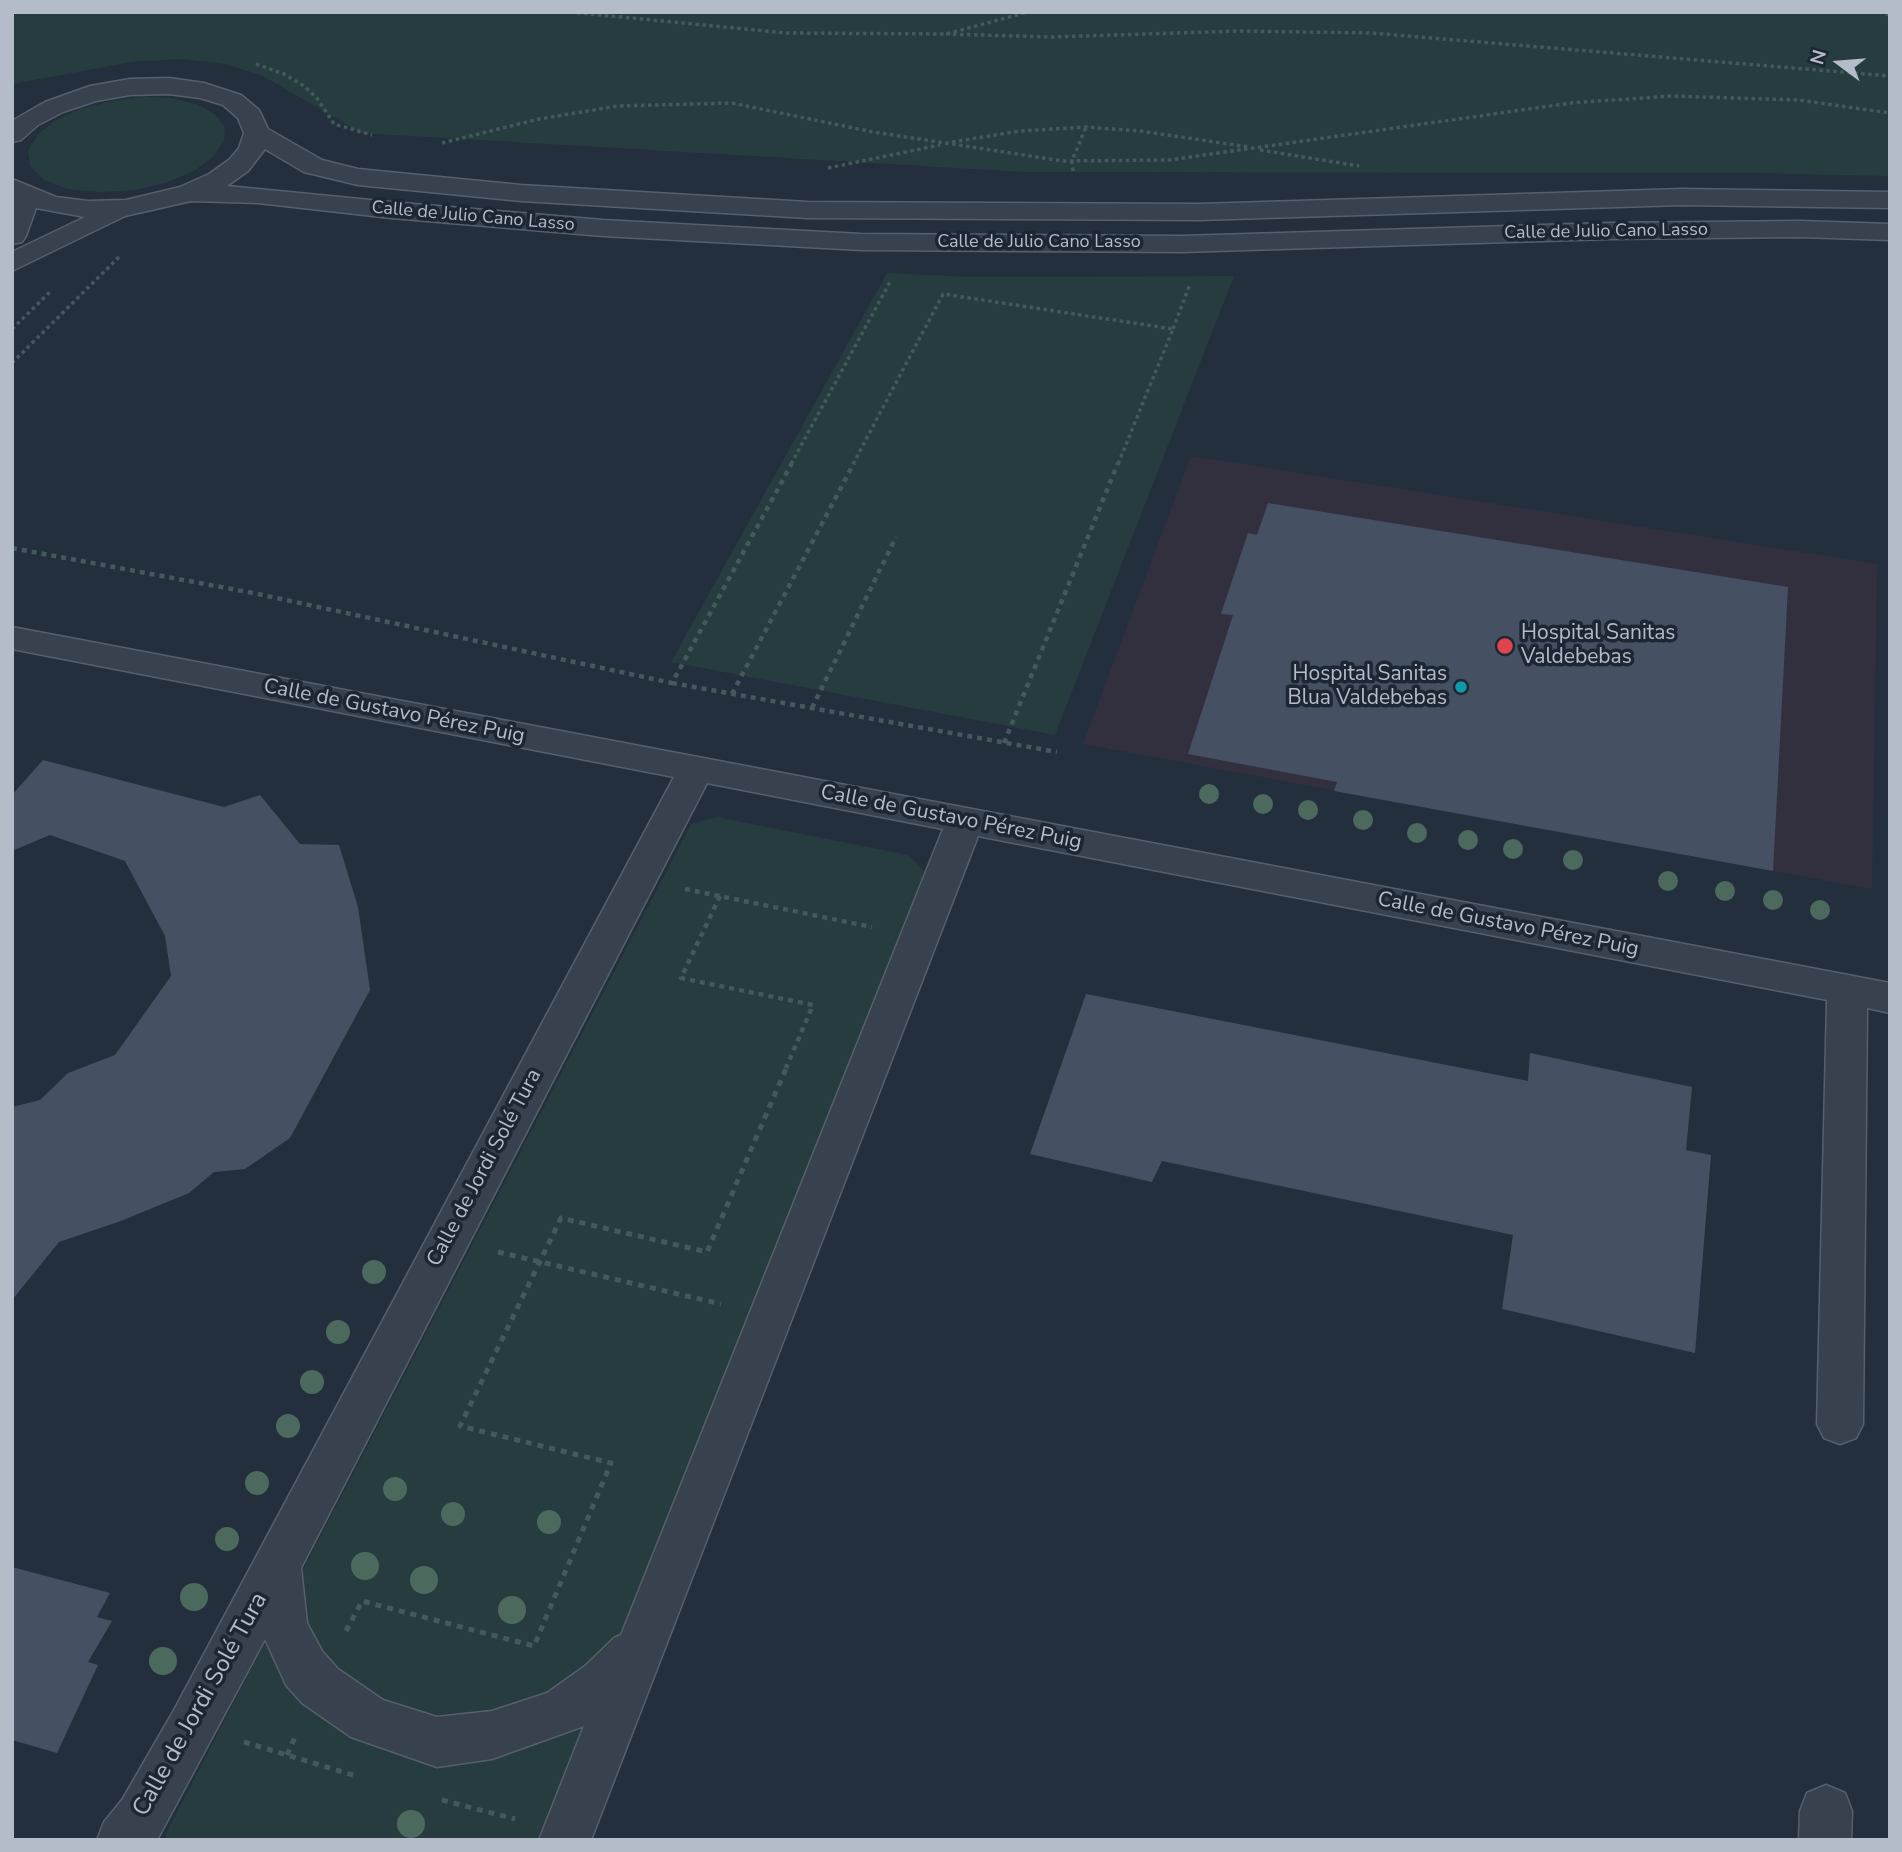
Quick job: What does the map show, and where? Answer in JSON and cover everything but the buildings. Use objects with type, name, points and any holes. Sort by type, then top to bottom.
[{"type":"street","points":[[12,134],[29,120],[54,107],[90,94],[130,87],[169,86],[204,90],[232,100],[250,115],[257,133],[252,149],[239,165],[218,180],[190,193],[126,208],[90,223],[12,264]]},
{"type":"street","points":[[12,112],[54,107]]},
{"type":"street","name":"Calle de Julio Cano Lasso","points":[[257,133],[313,166],[358,177],[521,193],[808,210],[1200,212],[1682,197],[1890,200]]},
{"type":"street","points":[[19,191],[53,205],[88,209],[126,208]]},
{"type":"street","points":[[12,236],[22,212],[19,191]]},
{"type":"street","name":"Calle de Julio Cano Lasso","points":[[190,193],[258,195],[365,208],[603,228],[862,242],[1182,244],[1608,231],[1800,229],[1890,232]]},
{"type":"street","name":"Calle de Gustavo Pérez Puig","points":[[12,638],[1890,998]]},
{"type":"street","name":"Calle de Jordi Solé Tura","points":[[123,1840],[141,1818],[277,1568],[453,1227],[696,770]]},
{"type":"street","name":"Calle de Jordi Solé Tura","points":[[565,1840],[965,821]]},
{"type":"street","points":[[1839,1424],[1847,990]]},
{"type":"street","name":"Calle de Jordi Solé Tura","points":[[277,1568],[283,1625],[304,1668],[320,1686],[369,1720],[437,1742],[492,1735],[562,1712],[603,1683],[640,1646]]},
{"type":"path","points":[[570,12],[786,33],[1051,37],[1239,31],[1371,33],[1890,76]]},
{"type":"path","points":[[946,34],[1028,12]]},
{"type":"path","points":[[1880,12],[1890,15]]},
{"type":"path","points":[[463,146],[437,144],[539,119],[618,106],[732,103],[873,132],[1072,161],[1169,160],[1571,103],[1670,96],[1798,100],[1890,113]]},
{"type":"path","points":[[1073,172],[1072,161],[1086,127]]},
{"type":"path","points":[[846,170],[818,170],[946,143],[1020,131],[1086,127],[1226,142],[1360,166]]},
{"type":"path","points":[[1360,166],[1363,173]]},
{"type":"path","points":[[1321,167],[1370,166]]},
{"type":"path","points":[[12,363],[125,251]]},
{"type":"path","points":[[672,683],[892,279]]},
{"type":"path","points":[[1004,743],[1191,281]]},
{"type":"path","points":[[732,694],[943,294],[1173,329]]},
{"type":"path","points":[[812,708],[896,537]]},
{"type":"path","points":[[12,548],[253,593],[672,683],[1057,752]]},
{"type":"path","points":[[681,889],[880,929]]},
{"type":"path","points":[[340,1643],[362,1601],[534,1646],[611,1463],[460,1426],[561,1218],[707,1252],[813,1005],[681,978],[720,896]]},
{"type":"path","points":[[489,1250],[729,1306]]},
{"type":"shaded area","name":"Hospital Sanitas Blua Valdebebas","points":[[1191,456],[1877,564],[1872,889],[1083,744]]},
{"type":"green space","points":[[12,12],[1890,12],[1890,176],[1748,173],[1025,172],[361,133],[263,76],[225,64],[182,59],[132,62],[12,84]]},
{"type":"green space","points":[[141,97],[171,98],[196,104],[215,114],[225,127],[224,141],[214,156],[194,171],[168,182],[136,190],[100,192],[68,189],[44,180],[30,166],[28,151],[38,134],[56,120],[81,109]]},
{"type":"green space","points":[[887,273],[973,277],[1234,276],[1055,735],[671,662]]},
{"type":"green space","points":[[717,817],[908,855],[926,873],[540,1840],[165,1840],[168,1829],[691,824]]},
{"type":"place","name":"Hospital Sanitas Valdebebas","points":[[1505,646]]},
{"type":"place","name":"Hospital Sanitas Blua Valdebebas","points":[[1461,687]]}]
